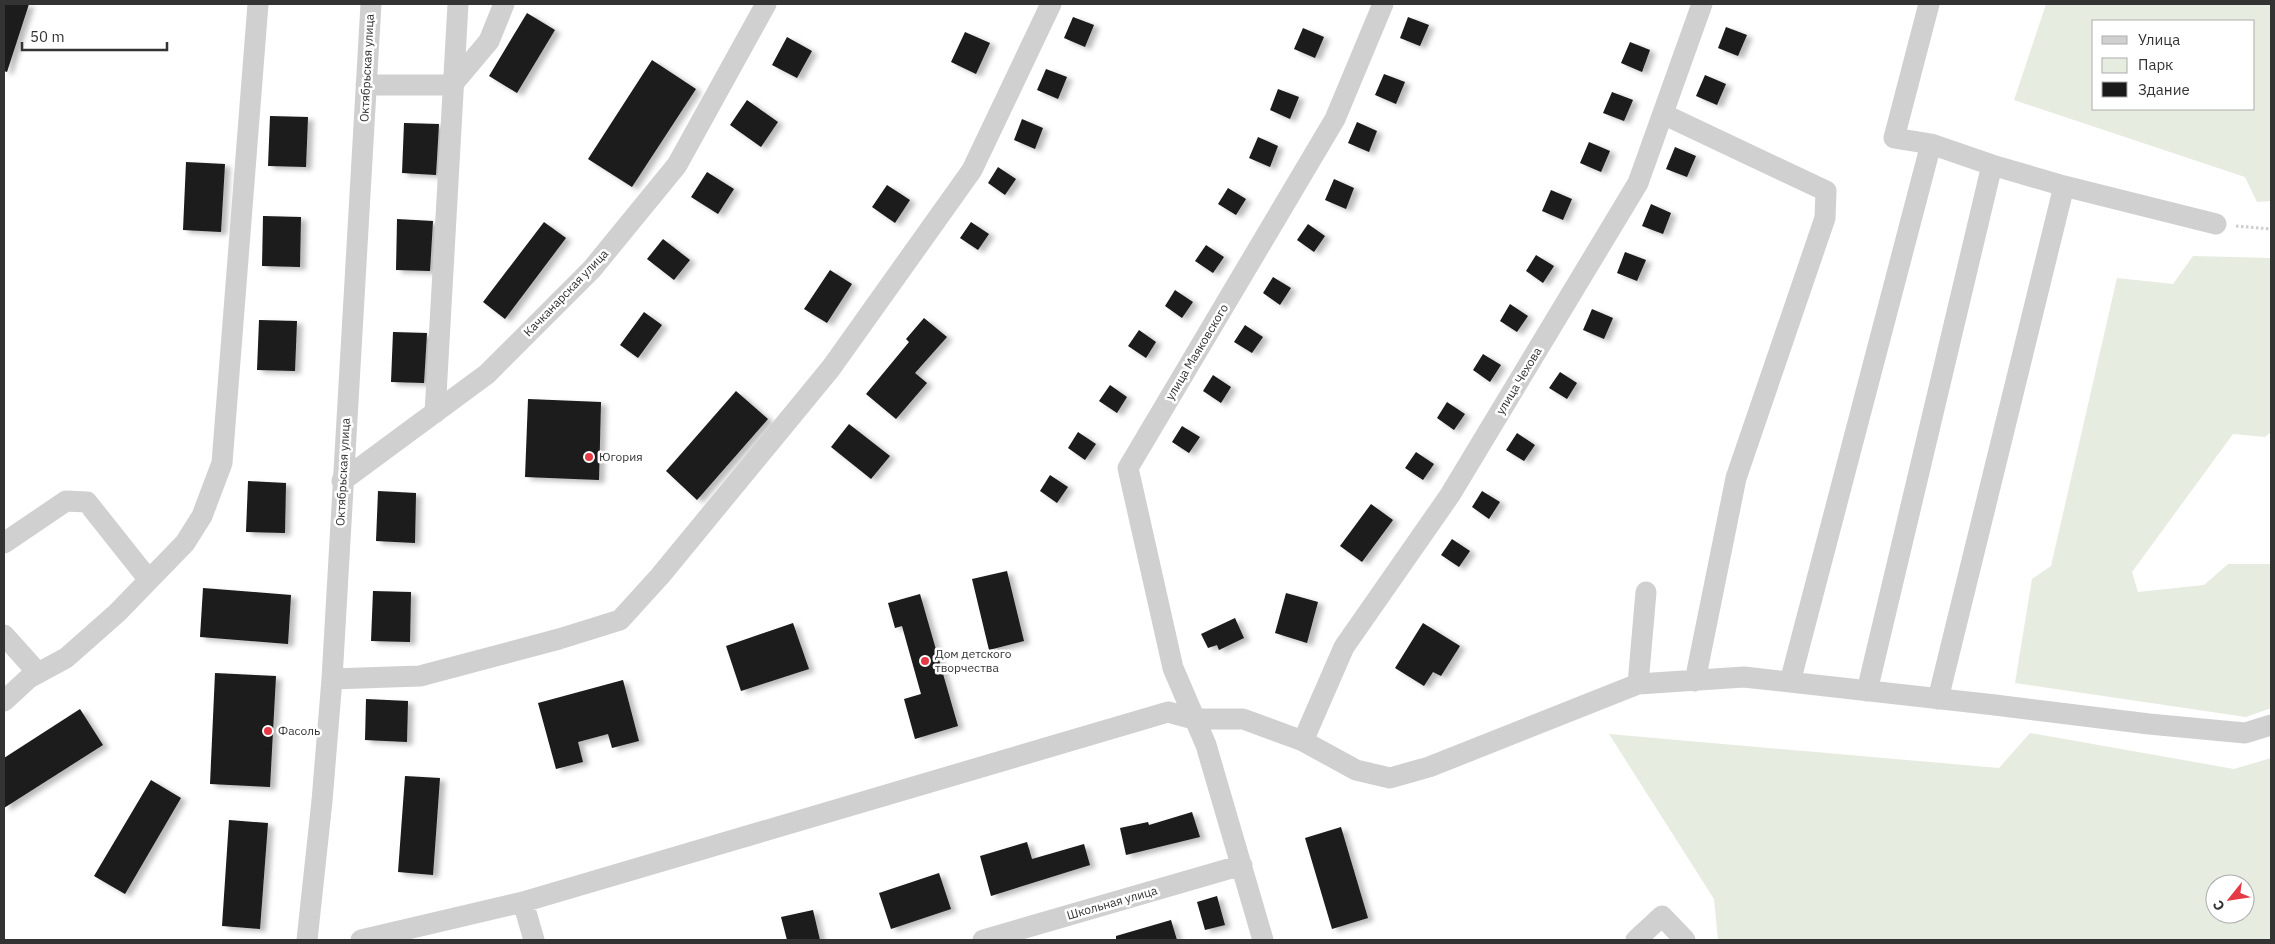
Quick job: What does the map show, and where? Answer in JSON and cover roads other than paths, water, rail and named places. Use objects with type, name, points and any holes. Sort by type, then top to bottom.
[{"type":"street","points":[[4,701],[29,678],[66,658],[117,613],[185,543],[198,523],[222,463],[258,4]]},
{"type":"street","name":"Октябрьская улица","points":[[307,940],[322,801],[332,679],[371,4]]},
{"type":"street","points":[[435,413],[458,4]]},
{"type":"street","points":[[366,85],[452,84],[489,40],[504,4]]},
{"type":"street","name":"Качканарская улица","points":[[342,482],[487,374],[592,269],[677,165],[766,4]]},
{"type":"street","points":[[332,679],[420,676],[559,639],[620,620],[660,576],[831,368],[972,170],[1051,4]]},
{"type":"street","name":"улица Маяковского","points":[[1263,940],[1206,745],[1173,668],[1128,468],[1335,119],[1383,4]]},
{"type":"street","name":"улица Чехова","points":[[1303,742],[1344,647],[1450,495],[1638,183],[1702,4]]},
{"type":"street","points":[[1929,4],[1894,138],[1930,144],[2064,186],[2216,224]]},
{"type":"street","points":[[1663,114],[1826,191],[1825,218],[1736,478],[1695,681]]},
{"type":"street","points":[[1790,682],[1930,144]]},
{"type":"street","points":[[1866,691],[1992,165]]},
{"type":"street","points":[[1938,699],[2064,186]]},
{"type":"street","points":[[4,543],[66,501],[87,502],[149,580]]},
{"type":"street","points":[[1638,684],[1646,592]]},
{"type":"street","points":[[4,635],[38,673]]},
{"type":"street","points":[[361,940],[524,902],[1168,712],[1194,719],[1242,719],[1303,742],[1356,770],[1390,778],[1429,767],[1638,684],[1744,678],[2149,724],[2245,733],[2271,725]]},
{"type":"street","name":"Школьная улица","points":[[983,940],[1242,865]]},
{"type":"street","points":[[524,902],[534,940]]},
{"type":"street","points":[[1636,940],[1662,916],[1685,940]]},
{"type":"place","name":"Югория","points":[[589,457]]},
{"type":"place","name":"Дом детского творчества","points":[[925,661]]},
{"type":"place","name":"Фасоль","points":[[268,731]]}]
